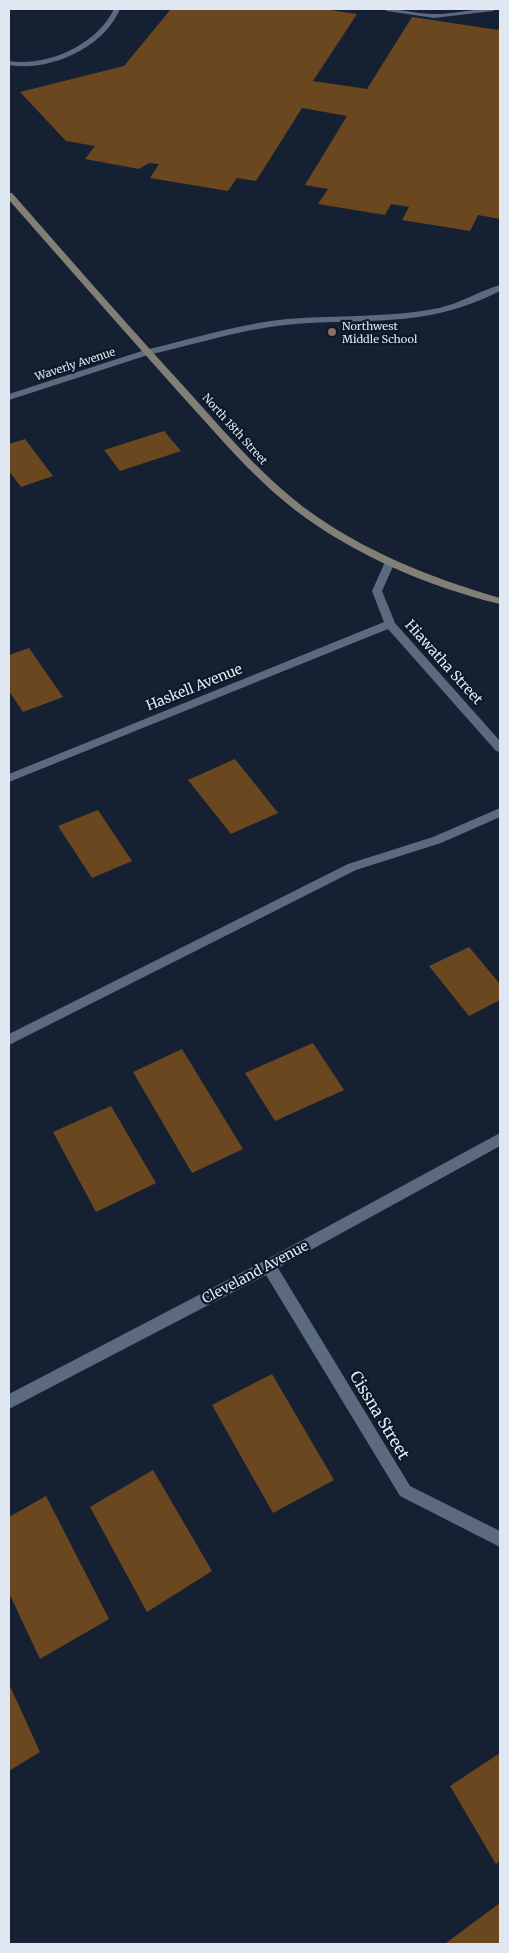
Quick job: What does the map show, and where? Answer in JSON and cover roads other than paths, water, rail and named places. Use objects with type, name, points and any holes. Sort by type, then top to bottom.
[{"type":"main road","name":"North 18th Street","points":[[9,195],[262,477],[317,520],[390,562],[441,582],[500,601]]},
{"type":"street","points":[[9,63],[17,65],[45,63],[72,54],[89,42],[114,18],[117,9]]},
{"type":"street","points":[[387,9],[434,16],[493,9]]},
{"type":"street","name":"Waverly Avenue","points":[[9,398],[148,352],[184,345],[255,326],[418,314],[456,307],[487,296],[500,288]]},
{"type":"street","name":"Hiawatha Street","points":[[390,562],[376,591],[390,624],[500,748]]},
{"type":"street","name":"Haskell Avenue","points":[[9,778],[390,624]]},
{"type":"street","points":[[9,1040],[352,867],[437,840],[500,812]]},
{"type":"street","name":"Cleveland Avenue","points":[[9,1402],[269,1266],[500,1139]]},
{"type":"street","name":"Cissna Street","points":[[269,1266],[405,1491],[500,1539]]},
{"type":"place","name":"Northwest Middle School","points":[[332,332]]}]
